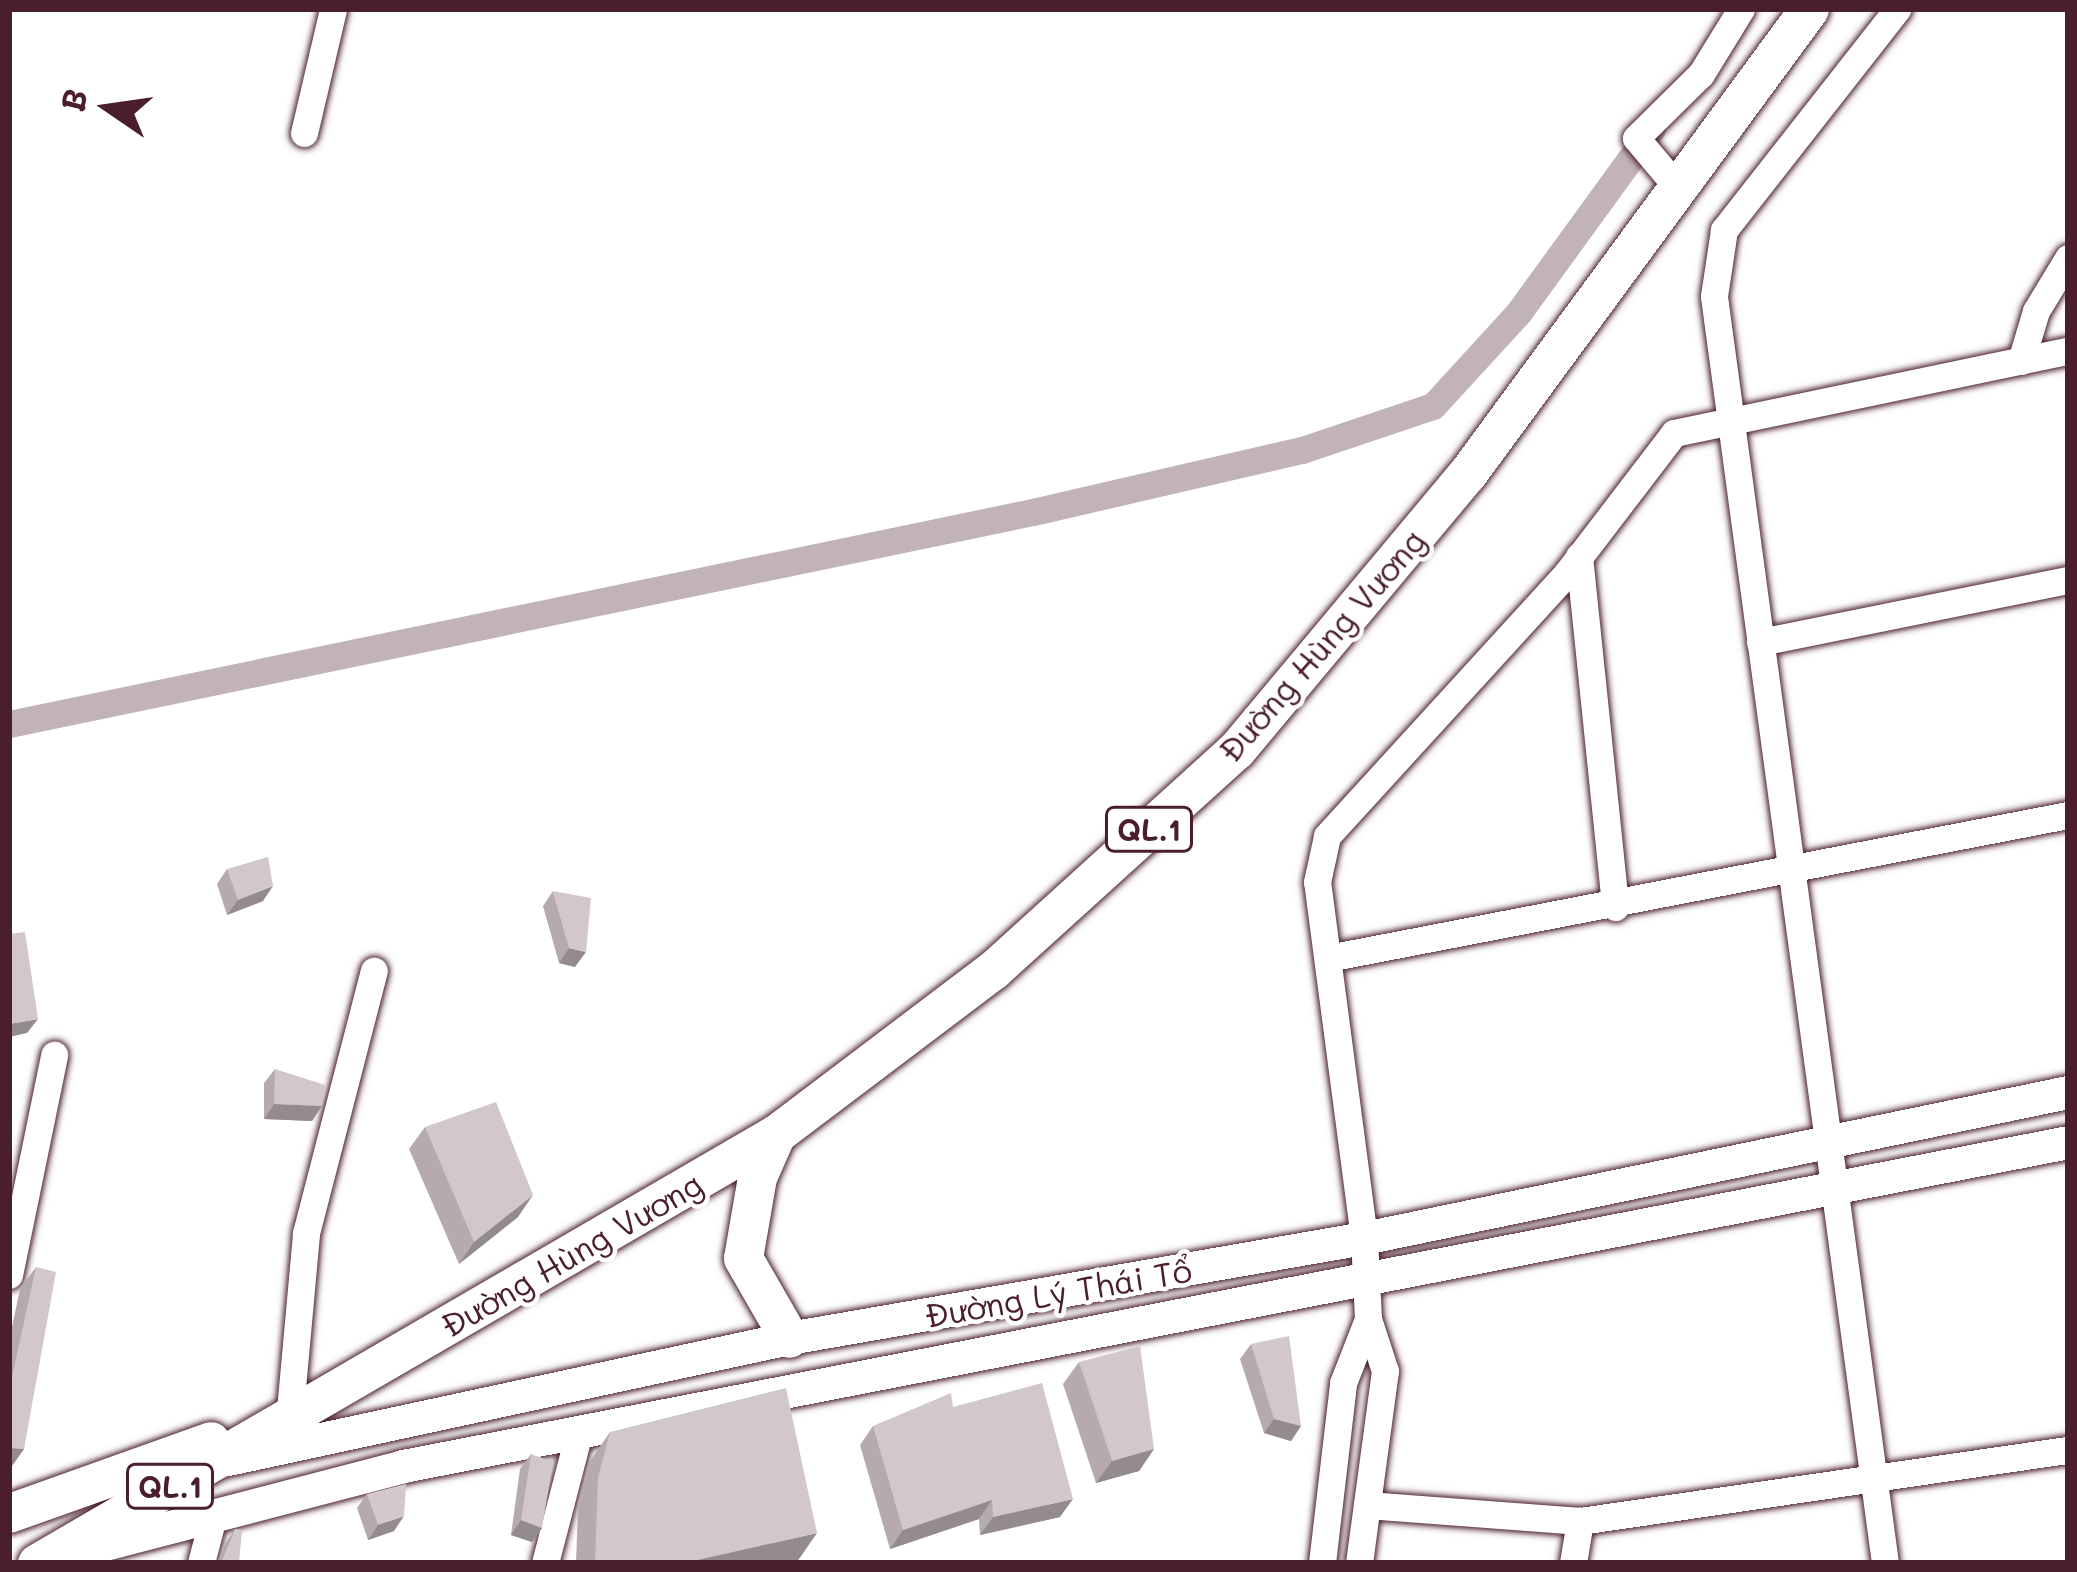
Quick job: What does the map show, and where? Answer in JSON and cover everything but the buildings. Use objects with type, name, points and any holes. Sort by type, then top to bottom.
[{"type":"highway","name":"Đường Hùng Vương","points":[[49,1559],[284,1413],[452,1326],[776,1134],[993,970],[1236,750],[1467,475],[1663,173],[1809,9]]},
{"type":"highway","points":[[776,1134],[757,1177],[743,1258],[789,1338]]},
{"type":"highway","name":"Đường Hùng Vương","points":[[9,1513],[284,1413]]},
{"type":"main road","name":"Đường Lý Thái Tổ","points":[[49,1500],[789,1338],[1364,1238],[2068,1092]]},
{"type":"main road","name":"Đường Lý Thái Tổ","points":[[49,1559],[403,1466],[1368,1284],[2068,1142]]},
{"type":"main road","points":[[728,1352],[737,1402]]},
{"type":"street","points":[[304,133],[333,9]]},
{"type":"street","points":[[1663,173],[1637,135],[1693,83],[1741,9]]},
{"type":"street","points":[[1885,1563],[1838,1187],[1790,871],[1714,296],[1724,230],[1897,9]]},
{"type":"street","points":[[2021,361],[2036,311],[2068,258]]},
{"type":"street","points":[[1359,1563],[1385,1371],[1368,1319],[1364,1238],[1317,883],[1327,836],[1579,556],[1657,448],[1698,423],[2068,351]]},
{"type":"street","points":[[1579,556],[1615,907]]},
{"type":"street","points":[[1760,642],[2068,580]]},
{"type":"street","points":[[1328,958],[1615,907],[2068,815]]},
{"type":"street","points":[[284,1413],[306,1233],[374,971]]},
{"type":"street","points":[[9,1275],[54,1054]]},
{"type":"street","points":[[1322,1563],[1343,1383],[1368,1319]]},
{"type":"street","points":[[545,1563],[578,1436]]},
{"type":"street","points":[[1367,1505],[1580,1521],[2068,1450]]},
{"type":"street","points":[[201,1563],[214,1513]]},
{"type":"street","points":[[1574,1563],[1580,1521]]},
{"type":"waterway","points":[[9,724],[1033,512],[1302,450],[1433,406],[1519,312],[1652,129]]}]
